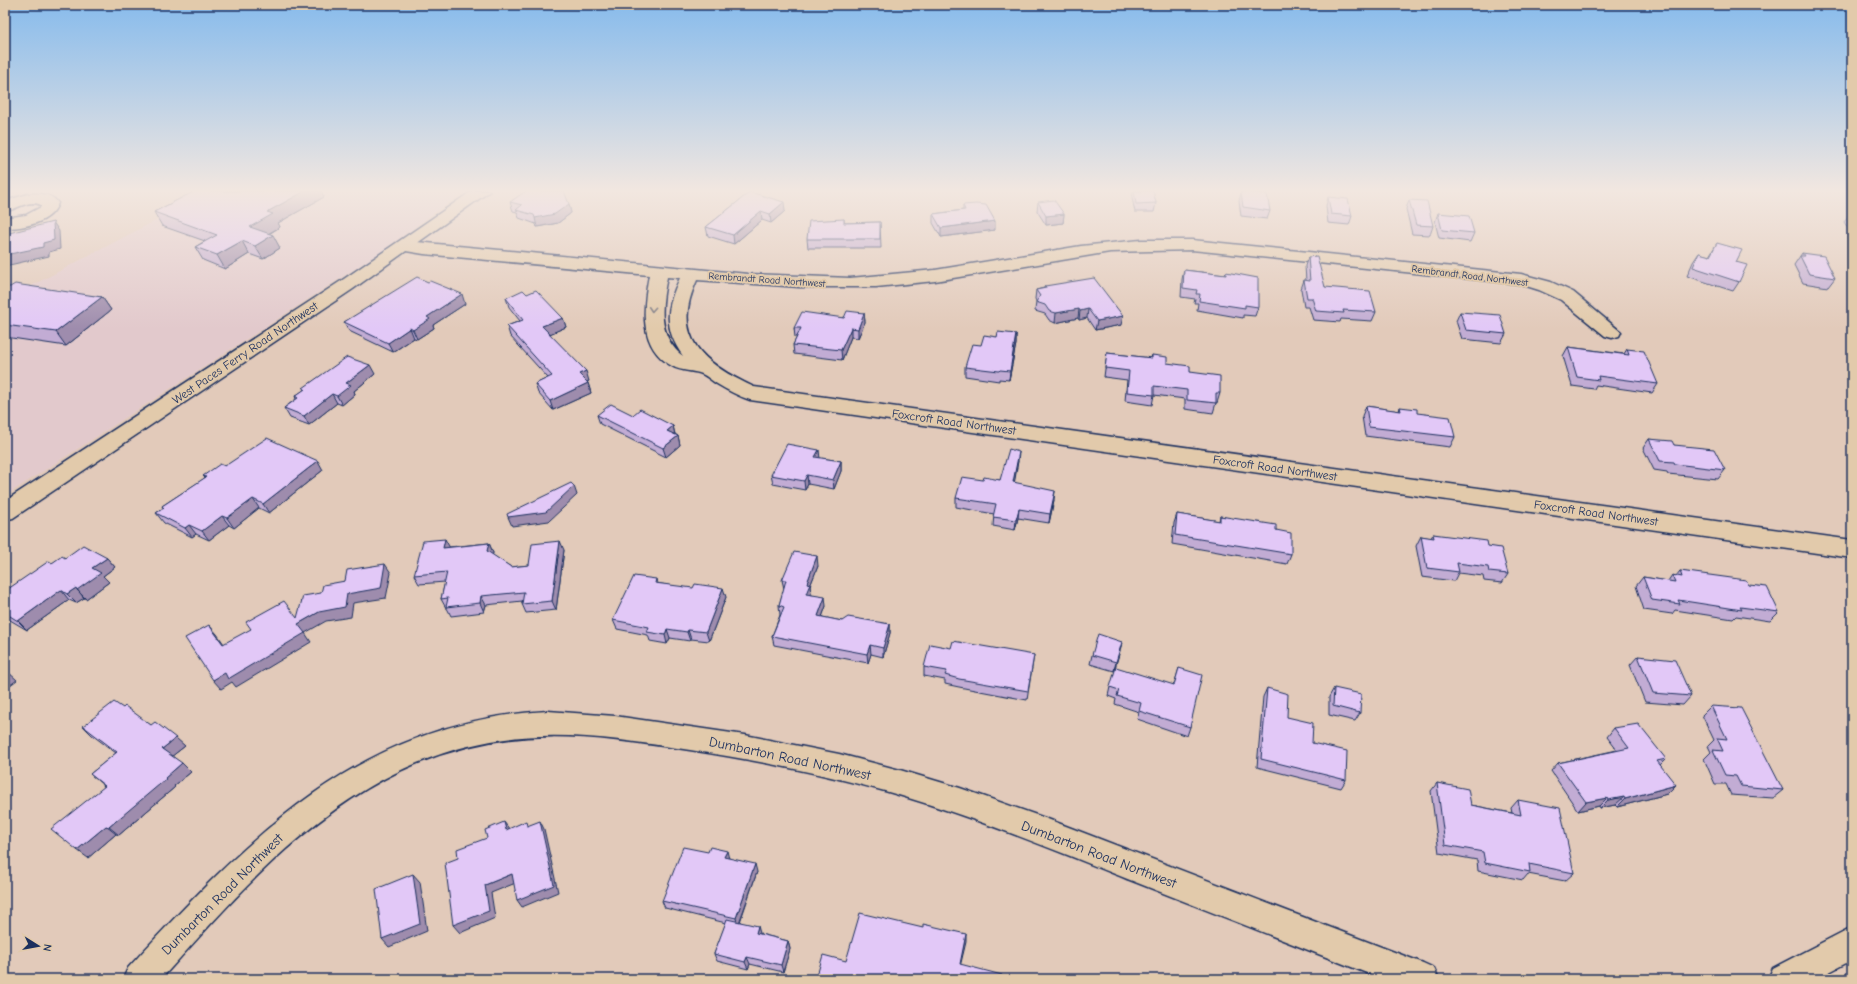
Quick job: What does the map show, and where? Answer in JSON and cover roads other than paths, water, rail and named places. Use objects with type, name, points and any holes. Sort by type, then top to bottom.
[{"type":"street","name":"West Paces Ferry Road Northwest","points":[[5,512],[419,237]]},
{"type":"street","name":"Rembrandt Road Northwest","points":[[406,246],[424,249],[793,283],[876,282],[944,275],[1111,247],[1153,244],[1192,245],[1521,279],[1545,286],[1567,296],[1612,332]]},
{"type":"street","name":"Foxcroft Road Northwest","points":[[659,271],[652,305],[652,318],[656,336],[666,352],[683,365],[704,368]]},
{"type":"street","name":"Foxcroft Road Northwest","points":[[691,274],[678,307],[677,321],[681,335],[693,356],[704,368],[723,381],[750,393],[1852,549]]},
{"type":"street","name":"Dumbarton Road Northwest","points":[[139,979],[231,880],[277,836],[330,796],[389,763],[444,741],[504,726],[547,723],[588,725],[746,746],[858,771],[931,792],[1004,817],[1423,979]]},
{"type":"street","points":[[1784,979],[1852,943]]}]
